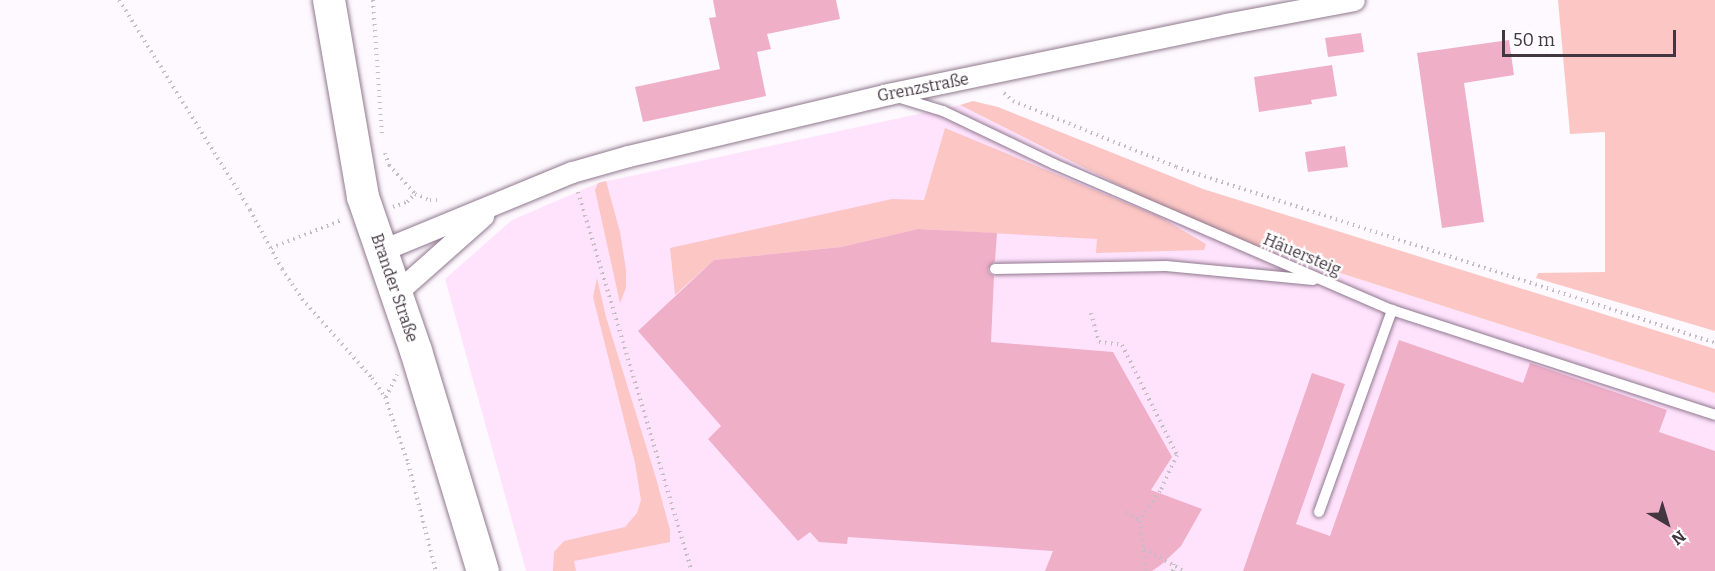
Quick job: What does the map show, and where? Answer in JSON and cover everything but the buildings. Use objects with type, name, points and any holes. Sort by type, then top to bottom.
[{"type":"main road","name":"Brander Straße","points":[[329,0],[363,197],[483,571]]},
{"type":"street","name":"Grenzstraße","points":[[380,251],[572,172],[888,94],[1354,0]]},
{"type":"street","name":"Grenzstraße","points":[[395,294],[500,202]]},
{"type":"lane","name":"Häuersteig","points":[[888,94],[944,111],[1053,165],[1392,310],[1715,415]]},
{"type":"lane","points":[[995,269],[1166,266],[1322,281]]},
{"type":"lane","points":[[1319,512],[1392,310]]},
{"type":"path","points":[[119,0],[250,210],[297,292],[324,327],[372,378],[385,398],[408,463],[436,571]]},
{"type":"path","points":[[373,0],[382,139]]},
{"type":"path","points":[[984,76],[1013,101],[1176,167],[1715,343]]},
{"type":"path","points":[[384,150],[389,165],[415,194],[430,200],[447,200]]},
{"type":"path","points":[[572,172],[692,570]]},
{"type":"path","points":[[1092,313],[1099,342],[1122,345],[1177,455],[1160,491],[1140,521],[1146,571]]},
{"type":"path","points":[[1126,512],[1140,521]]},
{"type":"path","points":[[1144,549],[1184,571]]},
{"type":"path","points":[[1173,571],[1174,564]]},
{"type":"shaded area","points":[[1558,0],[1715,0],[1715,331],[1536,278],[1538,273],[1605,272],[1605,132],[1570,134]]},
{"type":"shaded area","points":[[973,101],[998,107],[1203,189],[1715,349],[1715,393],[1212,232],[960,105]]},
{"type":"shaded area","points":[[960,105],[1212,232],[1715,393],[1715,571],[526,571],[445,279],[512,220],[598,183]]},
{"type":"shaded area","points":[[945,128],[1160,217],[1206,244],[1204,250],[1096,253],[1097,239],[918,229],[841,247],[714,260],[675,295],[670,248],[892,199],[924,200]]},
{"type":"shaded area","points":[[606,181],[620,232],[626,270],[626,288],[620,303],[595,190],[598,183]]},
{"type":"shaded area","points":[[597,278],[606,317],[656,478],[670,530],[670,542],[574,561],[576,571],[553,571],[554,552],[564,541],[625,527],[637,513],[641,500],[635,463],[593,297]]}]
